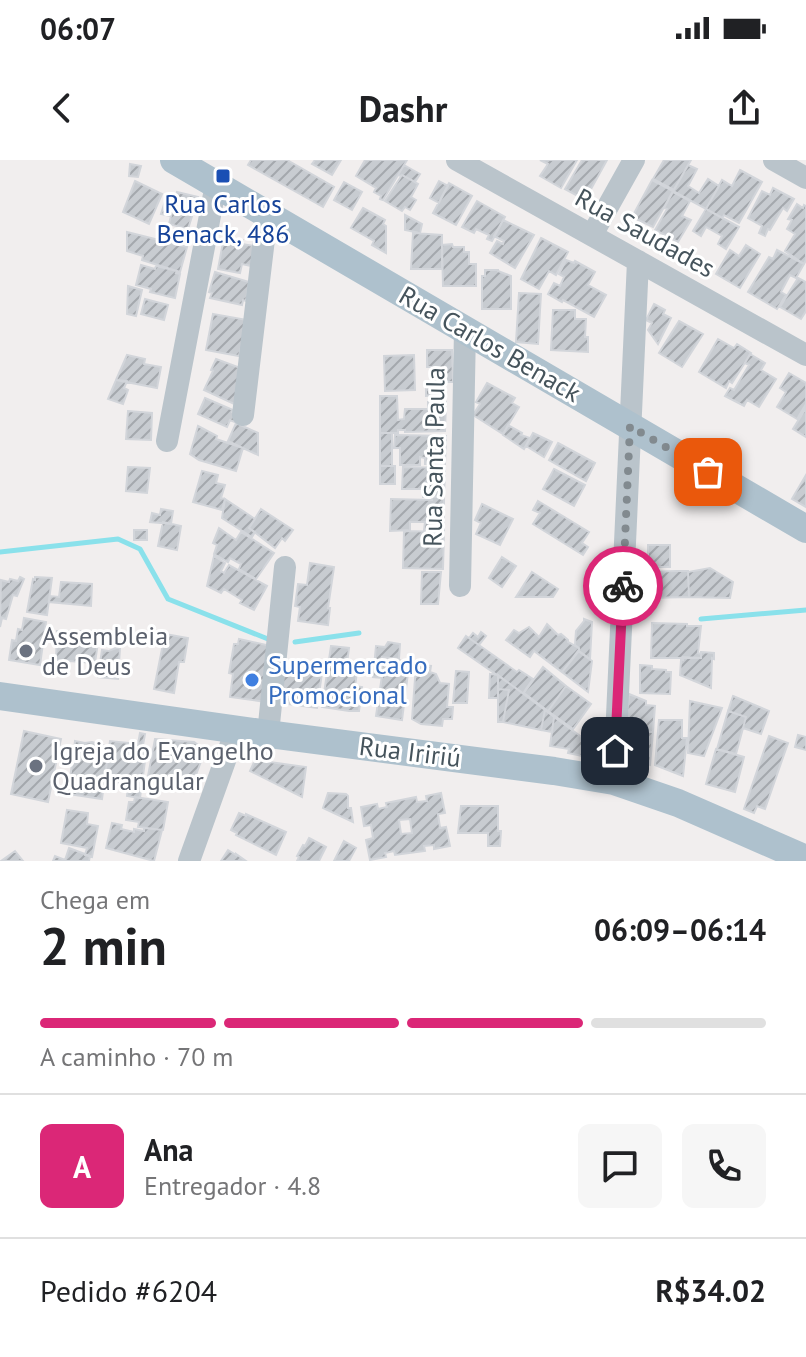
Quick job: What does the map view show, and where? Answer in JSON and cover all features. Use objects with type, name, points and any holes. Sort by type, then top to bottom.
[{"type":"main road","name":"Rua Carlos Benack","points":[[174,160],[806,529]]},
{"type":"main road","name":"Rua Iririú","points":[[0,696],[614,781],[678,803],[806,859]]},
{"type":"street","name":"Rua Saudades","points":[[457,160],[806,355]]},
{"type":"street","points":[[592,235],[634,160]]},
{"type":"street","points":[[774,160],[806,178]]},
{"type":"street","points":[[167,441],[216,184]]},
{"type":"street","points":[[243,415],[267,214]]},
{"type":"street","points":[[614,781],[638,261]]},
{"type":"street","name":"Rua Santa Paula","points":[[460,586],[465,330]]},
{"type":"street","points":[[268,734],[285,567]]},
{"type":"street","points":[[189,861],[236,730]]},
{"type":"building","points":[[251,160],[287,160],[334,187],[323,207],[248,165]]},
{"type":"building","points":[[315,160],[341,160],[332,175],[312,164]]},
{"type":"building","points":[[365,160],[407,160],[383,200],[374,192],[376,188],[356,176]]},
{"type":"building","points":[[540,160],[577,160],[561,188],[540,176],[548,164]]},
{"type":"building","points":[[582,160],[607,160],[585,200],[565,189]]},
{"type":"building","points":[[664,160],[691,160],[674,190],[653,179]]},
{"type":"building","points":[[130,164],[141,166],[138,177],[129,176]]},
{"type":"building","points":[[404,165],[420,174],[415,182],[398,175]]},
{"type":"building","points":[[688,165],[697,169],[688,186],[699,193],[708,179],[719,186],[706,209],[673,191]]},
{"type":"building","points":[[740,170],[762,182],[739,223],[706,209],[722,180],[732,186]]},
{"type":"building","points":[[402,175],[418,184],[411,197],[416,200],[410,210],[405,207],[402,211],[385,201]]},
{"type":"building","points":[[652,180],[673,191],[653,227],[632,217]]},
{"type":"building","points":[[135,181],[162,194],[149,224],[123,212]]},
{"type":"building","points":[[439,181],[448,186],[439,203],[430,198]]},
{"type":"building","points":[[344,182],[362,192],[352,210],[334,200]]},
{"type":"building","points":[[449,183],[472,196],[456,225],[433,213]]},
{"type":"building","points":[[773,188],[794,199],[787,211],[783,208],[765,236],[759,233],[762,226],[748,218],[762,191],[770,195]]},
{"type":"building","points":[[177,192],[198,197],[188,229],[169,224]]},
{"type":"building","points":[[673,192],[690,201],[682,216],[691,220],[678,242],[655,230]]},
{"type":"building","points":[[167,195],[176,198],[171,216],[161,214]]},
{"type":"building","points":[[477,201],[505,217],[492,241],[487,239],[489,235],[462,227]]},
{"type":"building","points":[[797,204],[803,208],[806,206],[804,264],[785,251],[795,234],[787,229],[792,220],[788,219]]},
{"type":"building","points":[[363,208],[385,220],[386,253],[372,245],[374,241],[351,228]]},
{"type":"building","points":[[706,209],[739,227],[726,249],[718,244],[722,236],[706,227],[701,236],[693,231]]},
{"type":"building","points":[[405,215],[422,224],[420,233],[405,230]]},
{"type":"building","points":[[503,220],[534,235],[515,268],[490,253],[497,241],[503,244],[504,241],[494,236]]},
{"type":"building","points":[[127,232],[187,247],[180,272],[142,260],[143,256],[127,251]]},
{"type":"building","points":[[413,233],[442,235],[442,269],[411,269]]},
{"type":"building","points":[[224,237],[243,240],[242,244],[254,246],[251,266],[242,264],[240,273],[218,269]]},
{"type":"building","points":[[541,238],[568,252],[556,275],[549,271],[539,289],[521,279]]},
{"type":"building","points":[[452,244],[453,247],[464,247],[464,252],[469,252],[469,264],[476,264],[476,286],[443,286],[442,245]]},
{"type":"building","points":[[746,245],[760,254],[740,288],[716,274],[730,250],[739,256]]},
{"type":"building","points":[[777,250],[804,264],[796,278],[790,275],[781,292],[786,295],[777,309],[748,292],[769,257],[773,259]]},
{"type":"building","points":[[566,260],[575,261],[595,272],[588,285],[606,295],[594,317],[548,294],[554,283],[560,286],[564,277],[559,274]]},
{"type":"building","points":[[141,265],[177,271],[180,274],[175,298],[136,285]]},
{"type":"building","points":[[485,270],[498,270],[511,276],[511,309],[482,309],[482,276],[485,276]]},
{"type":"building","points":[[215,272],[249,282],[246,301],[243,300],[242,305],[210,298]]},
{"type":"building","points":[[798,278],[806,282],[806,311],[801,319],[780,307]]},
{"type":"building","points":[[128,286],[142,290],[136,316],[127,314]]},
{"type":"building","points":[[519,293],[541,294],[538,344],[516,342]]},
{"type":"building","points":[[145,299],[168,305],[164,320],[141,314]]},
{"type":"building","points":[[654,304],[671,318],[658,344],[648,330],[652,323],[646,320]]},
{"type":"building","points":[[553,310],[575,310],[575,319],[586,319],[588,352],[551,350]]},
{"type":"building","points":[[213,314],[247,320],[239,356],[206,350]]},
{"type":"building","points":[[679,321],[703,334],[682,367],[659,353]]},
{"type":"building","points":[[718,339],[734,348],[737,344],[751,353],[726,388],[699,372]]},
{"type":"building","points":[[427,350],[452,350],[453,382],[431,382]]},
{"type":"building","points":[[750,354],[765,363],[761,370],[776,379],[759,407],[747,400],[744,406],[725,396],[730,388],[734,390],[749,365],[745,363]]},
{"type":"building","points":[[127,355],[145,359],[144,364],[161,367],[157,388],[116,380]]},
{"type":"building","points":[[414,355],[415,390],[385,391],[384,356]]},
{"type":"building","points":[[216,359],[246,370],[234,404],[204,390]]},
{"type":"building","points":[[789,373],[806,383],[806,404],[797,419],[777,407],[786,392],[780,388]]},
{"type":"building","points":[[116,380],[127,381],[124,388],[128,390],[123,404],[108,399]]},
{"type":"building","points":[[442,382],[441,395],[426,396],[426,383]]},
{"type":"building","points":[[487,383],[515,398],[512,403],[519,407],[503,434],[473,415],[480,404],[476,402]]},
{"type":"building","points":[[380,396],[397,396],[398,420],[404,419],[405,409],[428,409],[428,402],[446,402],[445,431],[398,430],[398,433],[380,433]]},
{"type":"building","points":[[205,398],[233,410],[240,416],[237,423],[230,420],[227,427],[198,414]]},
{"type":"building","points":[[806,408],[806,437],[793,429]]},
{"type":"building","points":[[128,411],[152,413],[151,440],[126,439]]},
{"type":"building","points":[[236,423],[258,433],[258,455],[228,441]]},
{"type":"building","points":[[508,425],[530,438],[524,449],[503,435]]},
{"type":"building","points":[[198,426],[217,436],[216,439],[243,448],[236,471],[199,460],[190,454]]},
{"type":"building","points":[[380,433],[392,433],[392,466],[380,466]]},
{"type":"building","points":[[533,433],[552,442],[544,457],[526,446]]},
{"type":"building","points":[[395,435],[446,436],[445,464],[425,464],[425,458],[420,457],[420,465],[400,465],[400,448],[394,448]]},
{"type":"building","points":[[558,443],[595,463],[586,481],[549,460]]},
{"type":"building","points":[[380,466],[395,466],[395,484],[380,484]]},
{"type":"building","points":[[128,467],[150,468],[147,493],[126,491]]},
{"type":"building","points":[[403,467],[445,468],[444,497],[423,497],[423,489],[402,489]]},
{"type":"building","points":[[554,469],[585,485],[574,506],[543,489]]},
{"type":"building","points":[[202,471],[218,475],[216,483],[225,485],[221,498],[225,499],[222,510],[193,502]]},
{"type":"building","points":[[806,475],[806,507],[792,499]]},
{"type":"building","points":[[432,497],[444,497],[444,530],[424,530],[425,522],[410,522],[410,530],[390,531],[391,499],[432,500]]},
{"type":"building","points":[[225,499],[255,519],[249,528],[255,532],[252,537],[222,518]]},
{"type":"building","points":[[538,501],[589,532],[582,543],[588,547],[583,555],[533,524],[540,513],[533,510]]},
{"type":"building","points":[[482,504],[513,519],[500,545],[476,534],[481,523],[475,520]]},
{"type":"building","points":[[161,509],[173,511],[171,524],[150,522],[152,513],[160,515]]},
{"type":"building","points":[[261,509],[293,530],[275,548],[249,528]]},
{"type":"building","points":[[163,522],[181,526],[177,550],[158,546]]},
{"type":"building","points":[[219,528],[236,540],[241,532],[274,553],[256,579],[239,569],[241,564],[230,558],[228,562],[214,554],[217,545],[213,543]]},
{"type":"building","points":[[134,530],[147,530],[147,540],[134,540]]},
{"type":"building","points":[[404,531],[444,532],[443,569],[403,568]]},
{"type":"building","points":[[648,545],[670,545],[670,567],[648,567]]},
{"type":"building","points":[[214,556],[225,563],[221,571],[224,573],[229,565],[267,586],[254,610],[224,589],[221,593],[207,586]]},
{"type":"building","points":[[502,557],[516,566],[502,587],[489,578]]},
{"type":"building","points":[[310,563],[334,567],[328,625],[298,621],[300,607],[295,606],[298,584],[307,585]]},
{"type":"building","points":[[710,568],[733,582],[730,598],[689,597],[688,572]]},
{"type":"building","points":[[688,571],[689,597],[647,598],[647,572]]},
{"type":"building","points":[[422,572],[441,572],[438,604],[421,604]]},
{"type":"building","points":[[532,572],[558,589],[553,597],[516,597]]},
{"type":"building","points":[[20,577],[24,579],[17,596],[13,595],[6,619],[2,618],[0,627],[1,580],[18,581]]},
{"type":"building","points":[[35,577],[52,578],[47,615],[27,612]]},
{"type":"building","points":[[61,582],[92,584],[91,606],[49,602],[50,596],[59,597]]},
{"type":"building","name":"Assembleia de Deus","points":[[24,618],[46,622],[40,665],[9,660],[12,640],[16,641],[18,629],[22,630]]},
{"type":"building","points":[[584,619],[592,622],[590,659],[575,645],[576,631]]},
{"type":"building","points":[[652,623],[701,626],[698,653],[701,658],[651,658]]},
{"type":"building","points":[[547,624],[579,648],[562,672],[534,651],[530,657],[506,640],[514,630],[519,633],[529,627],[539,637]]},
{"type":"building","points":[[57,631],[95,631],[95,635],[99,635],[95,663],[56,660]]},
{"type":"building","points":[[481,632],[486,636],[479,645],[469,638],[473,633],[478,637]]},
{"type":"building","points":[[165,634],[188,638],[184,662],[179,662],[174,693],[154,689]]},
{"type":"building","points":[[466,636],[517,672],[519,670],[533,679],[523,693],[458,648]]},
{"type":"building","points":[[239,639],[271,646],[266,702],[230,697],[233,674],[229,673],[234,644],[238,644]]},
{"type":"building","points":[[388,642],[400,644],[399,659],[382,657],[382,678],[373,677],[376,646],[385,647]]},
{"type":"building","points":[[331,646],[349,648],[347,663],[358,665],[355,686],[362,687],[359,711],[322,707]]},
{"type":"building","points":[[120,648],[118,679],[98,677],[102,650]]},
{"type":"building","points":[[578,651],[592,661],[588,692],[562,672]]},
{"type":"building","points":[[701,652],[714,653],[711,688],[680,675],[683,657],[701,658]]},
{"type":"building","points":[[382,657],[400,660],[398,671],[381,669]]},
{"type":"building","points":[[416,665],[431,666],[430,672],[436,674],[440,683],[449,684],[447,707],[453,707],[452,719],[443,719],[442,726],[421,724],[412,719]]},
{"type":"building","points":[[640,665],[671,672],[670,694],[640,693]]},
{"type":"building","points":[[276,667],[322,673],[317,708],[272,702]]},
{"type":"building","points":[[543,667],[566,686],[548,711],[524,693]]},
{"type":"building","points":[[383,669],[408,673],[402,720],[376,716]]},
{"type":"building","points":[[456,671],[469,672],[467,703],[453,703]]},
{"type":"building","points":[[490,674],[498,675],[498,698],[489,698]]},
{"type":"building","points":[[498,675],[545,710],[541,730],[503,722],[509,690],[498,689]]},
{"type":"building","points":[[566,686],[591,704],[573,729],[548,711]]},
{"type":"building","points":[[498,689],[509,690],[503,722],[498,722]]},
{"type":"building","points":[[629,694],[646,701],[646,705],[655,706],[653,732],[625,732]]},
{"type":"building","points":[[733,696],[769,711],[761,734],[743,728],[746,717],[728,711]]},
{"type":"building","points":[[690,701],[722,708],[704,756],[688,753]]},
{"type":"building","points":[[545,710],[554,717],[552,732],[541,730]]},
{"type":"building","points":[[728,711],[746,717],[736,754],[717,749]]},
{"type":"building","points":[[554,717],[594,746],[592,758],[550,746]]},
{"type":"building","points":[[659,720],[682,720],[682,738],[687,738],[683,776],[655,765]]},
{"type":"building","name":"Igreja do Evangelho Quadrangular","points":[[24,731],[61,739],[48,802],[11,794]]},
{"type":"building","points":[[631,732],[653,732],[650,765],[632,757],[633,744],[629,743]]},
{"type":"building","points":[[140,733],[145,734],[143,745],[147,746],[140,798],[127,796],[128,786],[104,783],[110,741],[138,744]]},
{"type":"building","points":[[798,735],[806,737],[806,750],[795,747]]},
{"type":"building","points":[[769,736],[788,743],[765,809],[757,806],[754,813],[744,809]]},
{"type":"building","points":[[155,739],[194,742],[198,745],[203,756],[191,788],[148,776]]},
{"type":"building","points":[[75,741],[109,747],[102,799],[68,794]]},
{"type":"building","points":[[716,749],[744,757],[735,792],[706,784]]},
{"type":"building","points":[[255,760],[306,767],[302,797],[250,771]]},
{"type":"building","points":[[328,793],[348,796],[353,822],[323,808]]},
{"type":"building","points":[[441,793],[445,813],[438,814],[440,828],[446,827],[450,846],[434,849],[434,845],[424,846],[425,851],[395,855],[394,851],[385,853],[386,857],[370,860],[366,840],[373,838],[371,825],[364,826],[361,807],[377,804],[378,809],[387,807],[386,803],[416,797],[417,802],[427,801],[426,796]],"holes":[[[410,819],[412,833],[401,834],[399,820]]]},
{"type":"building","points":[[135,797],[168,802],[163,830],[138,827],[139,822],[126,820],[129,802],[134,802]]},
{"type":"building","points":[[461,806],[498,806],[500,846],[488,846],[488,833],[458,833]]},
{"type":"building","points":[[67,810],[88,813],[87,824],[98,826],[92,857],[85,855],[87,848],[61,843]]},
{"type":"building","points":[[239,813],[286,832],[276,855],[231,830]]},
{"type":"building","points":[[112,823],[134,832],[134,829],[144,831],[144,828],[162,830],[154,861],[106,848]]},
{"type":"building","points":[[309,838],[326,847],[319,861],[297,861],[297,856]]},
{"type":"building","points":[[344,841],[356,848],[349,861],[334,861]]},
{"type":"building","points":[[69,848],[90,856],[89,861],[53,861],[55,856],[65,860]]},
{"type":"building","points":[[228,850],[236,854],[246,861],[221,861]]},
{"type":"building","points":[[15,851],[23,861],[1,861]]},
{"type":"waterway","points":[[0,552],[118,539],[140,549],[168,599],[268,639]]},
{"type":"waterway","points":[[701,619],[806,610]]},
{"type":"waterway","points":[[295,642],[359,633]]},
{"type":"way so far","points":[[623,586],[630,426],[708,472]]},
{"type":"place","name":"Rua Carlos Benack, 486","points":[[223,176]]},
{"type":"place","name":"Assembleia de Deus","points":[[26,651]]},
{"type":"place","name":"Supermercado Promocional","points":[[252,680]]},
{"type":"place","name":"Igreja do Evangelho Quadrangular","points":[[36,766]]},
{"type":"route","points":[[615,751],[623,586]]}]
